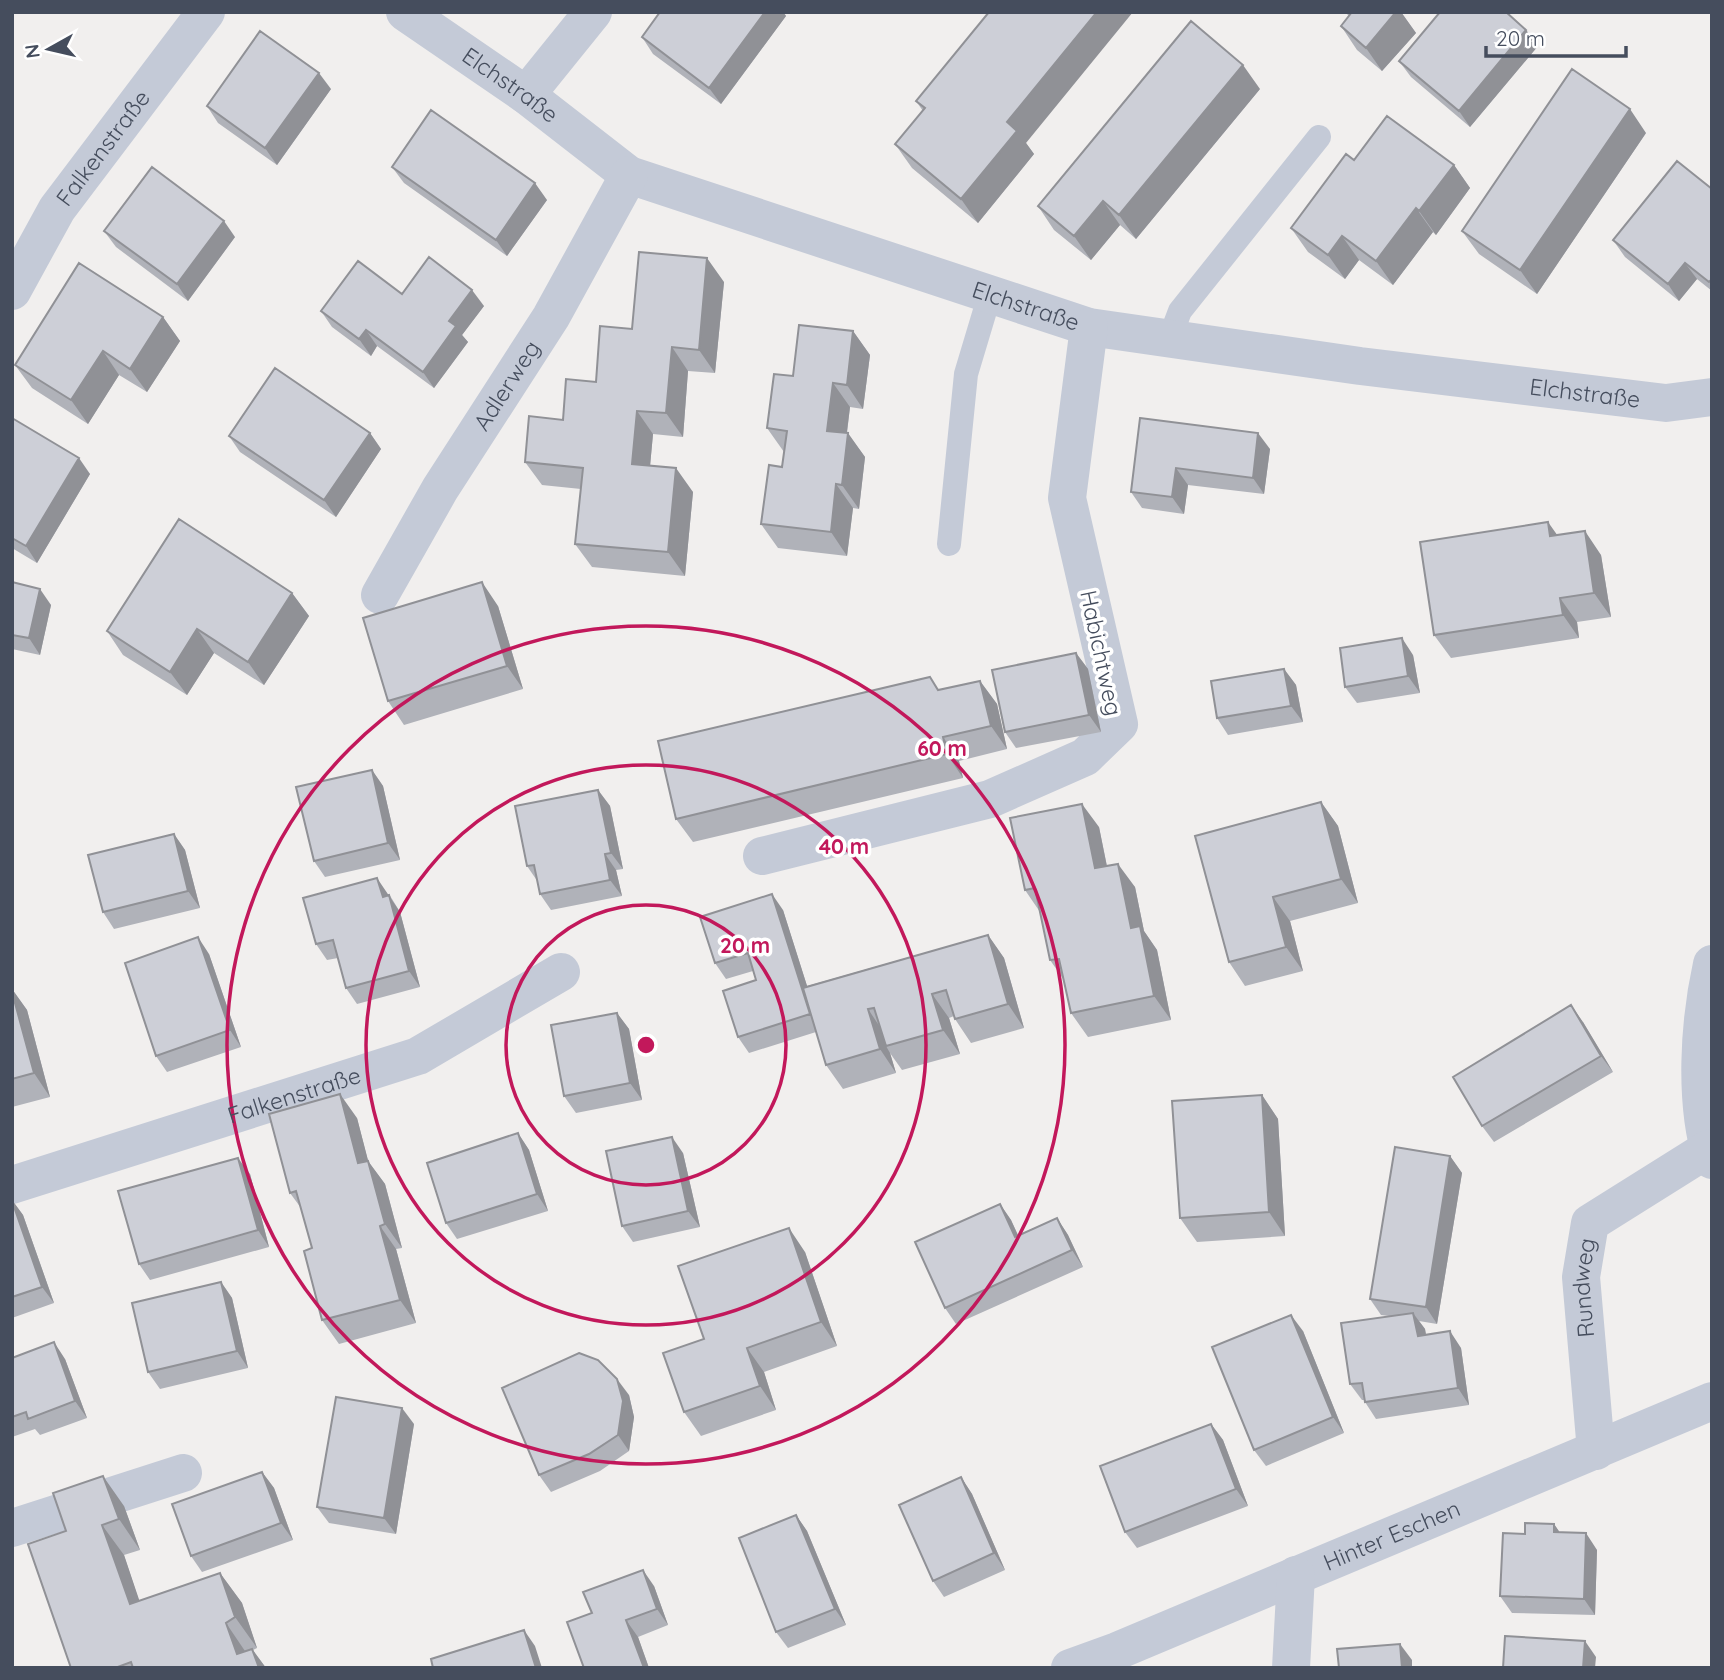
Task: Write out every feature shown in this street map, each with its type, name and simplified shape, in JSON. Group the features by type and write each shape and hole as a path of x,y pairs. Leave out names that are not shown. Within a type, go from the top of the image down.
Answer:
{"street":[{"name":"Falkenstraße","path":"12,291 57,209 206,12"},
{"name":"Elchstraße","path":"405,12 526,95 629,175 1089,327 1169,340 1665,403 1712,397"},
{"path":"526,95 593,12"},
{"name":"Adlerweg","path":"380,595 440,489 551,317 629,175"},
{"name":"Habichtweg","path":"762,856 990,799 1085,757 1119,724 1067,498 1089,327"},
{"path":"1711,1153 1700,1076 1704,1000 1712,964"},
{"name":"Falkenstraße","path":"12,1185 418,1056 561,972"},
{"name":"Rundweg","path":"1596,1451 1581,1277 1590,1223 1711,1153"},
{"name":"Hinter Eschen","path":"1070,1668 1712,1401"},
{"path":"12,1528 183,1473"},
{"path":"1291,1668 1296,1575"}],"lane":[{"path":"1169,340 1180,311 1319,136"},
{"path":"949,544 966,374 989,294"}],"building":[{"path":"660,12 765,12 709,88 642,37"},
{"path":"989,12 1097,12 1007,122 1017,131 961,199 895,144 925,108 916,101"},
{"path":"1352,12 1396,12 1366,48 1341,26"},
{"path":"1440,12 1506,12 1526,30 1459,111 1399,61"},
{"path":"1191,21 1243,65 1119,215 1103,201 1074,236 1038,206"},
{"path":"260,31 319,73 265,148 207,106"},
{"path":"1572,69 1630,109 1520,270 1462,231"},
{"path":"431,110 535,183 496,240 392,167"},
{"path":"1387,116 1454,165 1419,211 1416,208 1376,261 1342,236 1328,255 1291,228 1346,154 1354,160"},
{"path":"1677,161 1712,189 1712,279 1709,282 1685,263 1668,284 1613,240"},
{"path":"152,167 224,221 177,284 104,231"},
{"path":"639,252 707,258 699,350 672,347 666,413 637,411 632,464 676,468 668,552 575,544 583,468 525,462 529,416 563,420 566,379 596,382 600,326 632,329"},
{"path":"429,257 472,290 449,321 456,326 423,372 366,330 359,339 321,311 358,261 402,294"},
{"path":"79,263 163,317 130,369 103,351 71,400 15,365"},
{"path":"799,325 853,331 847,385 833,383 827,431 848,433 842,485 836,484 831,532 761,524 769,465 782,467 787,431 767,428 774,374 793,376"},
{"path":"275,368 370,433 324,500 229,436"},
{"path":"12,418 79,458 26,546 12,538"},
{"path":"1140,418 1258,433 1253,478 1176,468 1172,497 1131,492"},
{"path":"179,519 292,593 248,662 197,629 170,672 107,631"},
{"path":"1548,522 1550,536 1585,531 1594,593 1560,598 1563,615 1434,635 1420,542"},
{"path":"12,582 40,589 29,638 12,635"},
{"path":"482,582 507,666 388,701 363,618"},
{"path":"1402,638 1408,676 1345,687 1340,648"},
{"path":"1076,653 1089,715 1005,732 992,670"},
{"path":"1284,669 1291,706 1217,718 1211,681"},
{"path":"930,677 938,690 980,681 991,726 943,737 947,754 676,819 658,741"},
{"path":"372,770 388,843 314,861 296,787"},
{"path":"598,790 611,853 605,854 610,880 540,894 534,865 527,866 515,806"},
{"path":"1321,802 1341,879 1273,897 1286,947 1229,962 1195,836"},
{"path":"1082,804 1095,868 1118,864 1131,928 1140,926 1154,996 1071,1013 1059,959 1050,960 1035,888 1025,890 1010,818"},
{"path":"174,834 188,891 103,912 88,855"},
{"path":"377,878 383,897 389,895 409,971 346,988 333,940 316,944 303,898"},
{"path":"772,894 810,1014 738,1037 723,991 756,980 748,953 715,963 700,917"},
{"path":"988,935 1008,1004 955,1019 946,990 932,994 943,1030 886,1046 874,1008 868,1009 880,1049 826,1065 803,988"},
{"path":"198,937 230,1030 156,1056 125,963"},
{"path":"12,992 34,1073 12,1079"},
{"path":"1571,1005 1601,1056 1482,1126 1453,1077"},
{"path":"617,1013 630,1083 564,1096 551,1025"},
{"path":"340,1094 358,1163 368,1161 385,1224 380,1226 400,1300 322,1320 304,1251 312,1248 296,1191 290,1193 269,1114"},
{"path":"1262,1095 1269,1212 1180,1218 1172,1101"},
{"path":"518,1133 537,1194 446,1223 427,1163"},
{"path":"672,1137 688,1211 622,1226 606,1151"},
{"path":"1395,1147 1450,1156 1426,1307 1370,1299"},
{"path":"238,1158 258,1230 139,1264 118,1191"},
{"path":"12,1201 42,1287 12,1297"},
{"path":"1000,1204 1015,1237 1057,1218 1072,1250 945,1308 915,1242"},
{"path":"789,1228 821,1322 747,1348 760,1386 684,1412 663,1353 704,1339 678,1266"},
{"path":"221,1282 237,1351 148,1372 132,1303"},
{"path":"1413,1313 1418,1336 1450,1331 1458,1388 1365,1402 1362,1383 1350,1384 1341,1323"},
{"path":"1291,1315 1333,1417 1254,1450 1212,1347"},
{"path":"54,1342 75,1401 28,1419 26,1412 12,1417 12,1358"},
{"path":"579,1353 598,1360 617,1379 623,1401 618,1435 589,1454 539,1475 502,1388"},
{"path":"336,1397 402,1408 384,1518 317,1507"},
{"path":"1211,1424 1236,1489 1125,1532 1100,1466"},
{"path":"262,1472 281,1523 191,1556 172,1504"},
{"path":"103,1476 119,1519 102,1525 130,1604 220,1573 235,1617 226,1623 237,1654 252,1649 259,1668 133,1668 131,1662 115,1668 71,1668 28,1544 66,1531 53,1493"},
{"path":"961,1477 994,1553 933,1581 899,1505"},
{"path":"796,1515 835,1609 776,1632 739,1538"},
{"path":"1525,1523 1554,1524 1554,1532 1586,1533 1584,1599 1500,1596 1503,1533 1525,1534"},
{"path":"643,1570 657,1609 626,1620 644,1668 584,1668 567,1622 592,1613 583,1592"},
{"path":"524,1630 536,1668 433,1668 431,1659"},
{"path":"1505,1636 1585,1641 1583,1668 1503,1668"},
{"path":"1400,1644 1402,1668 1339,1668 1337,1649"}]}
